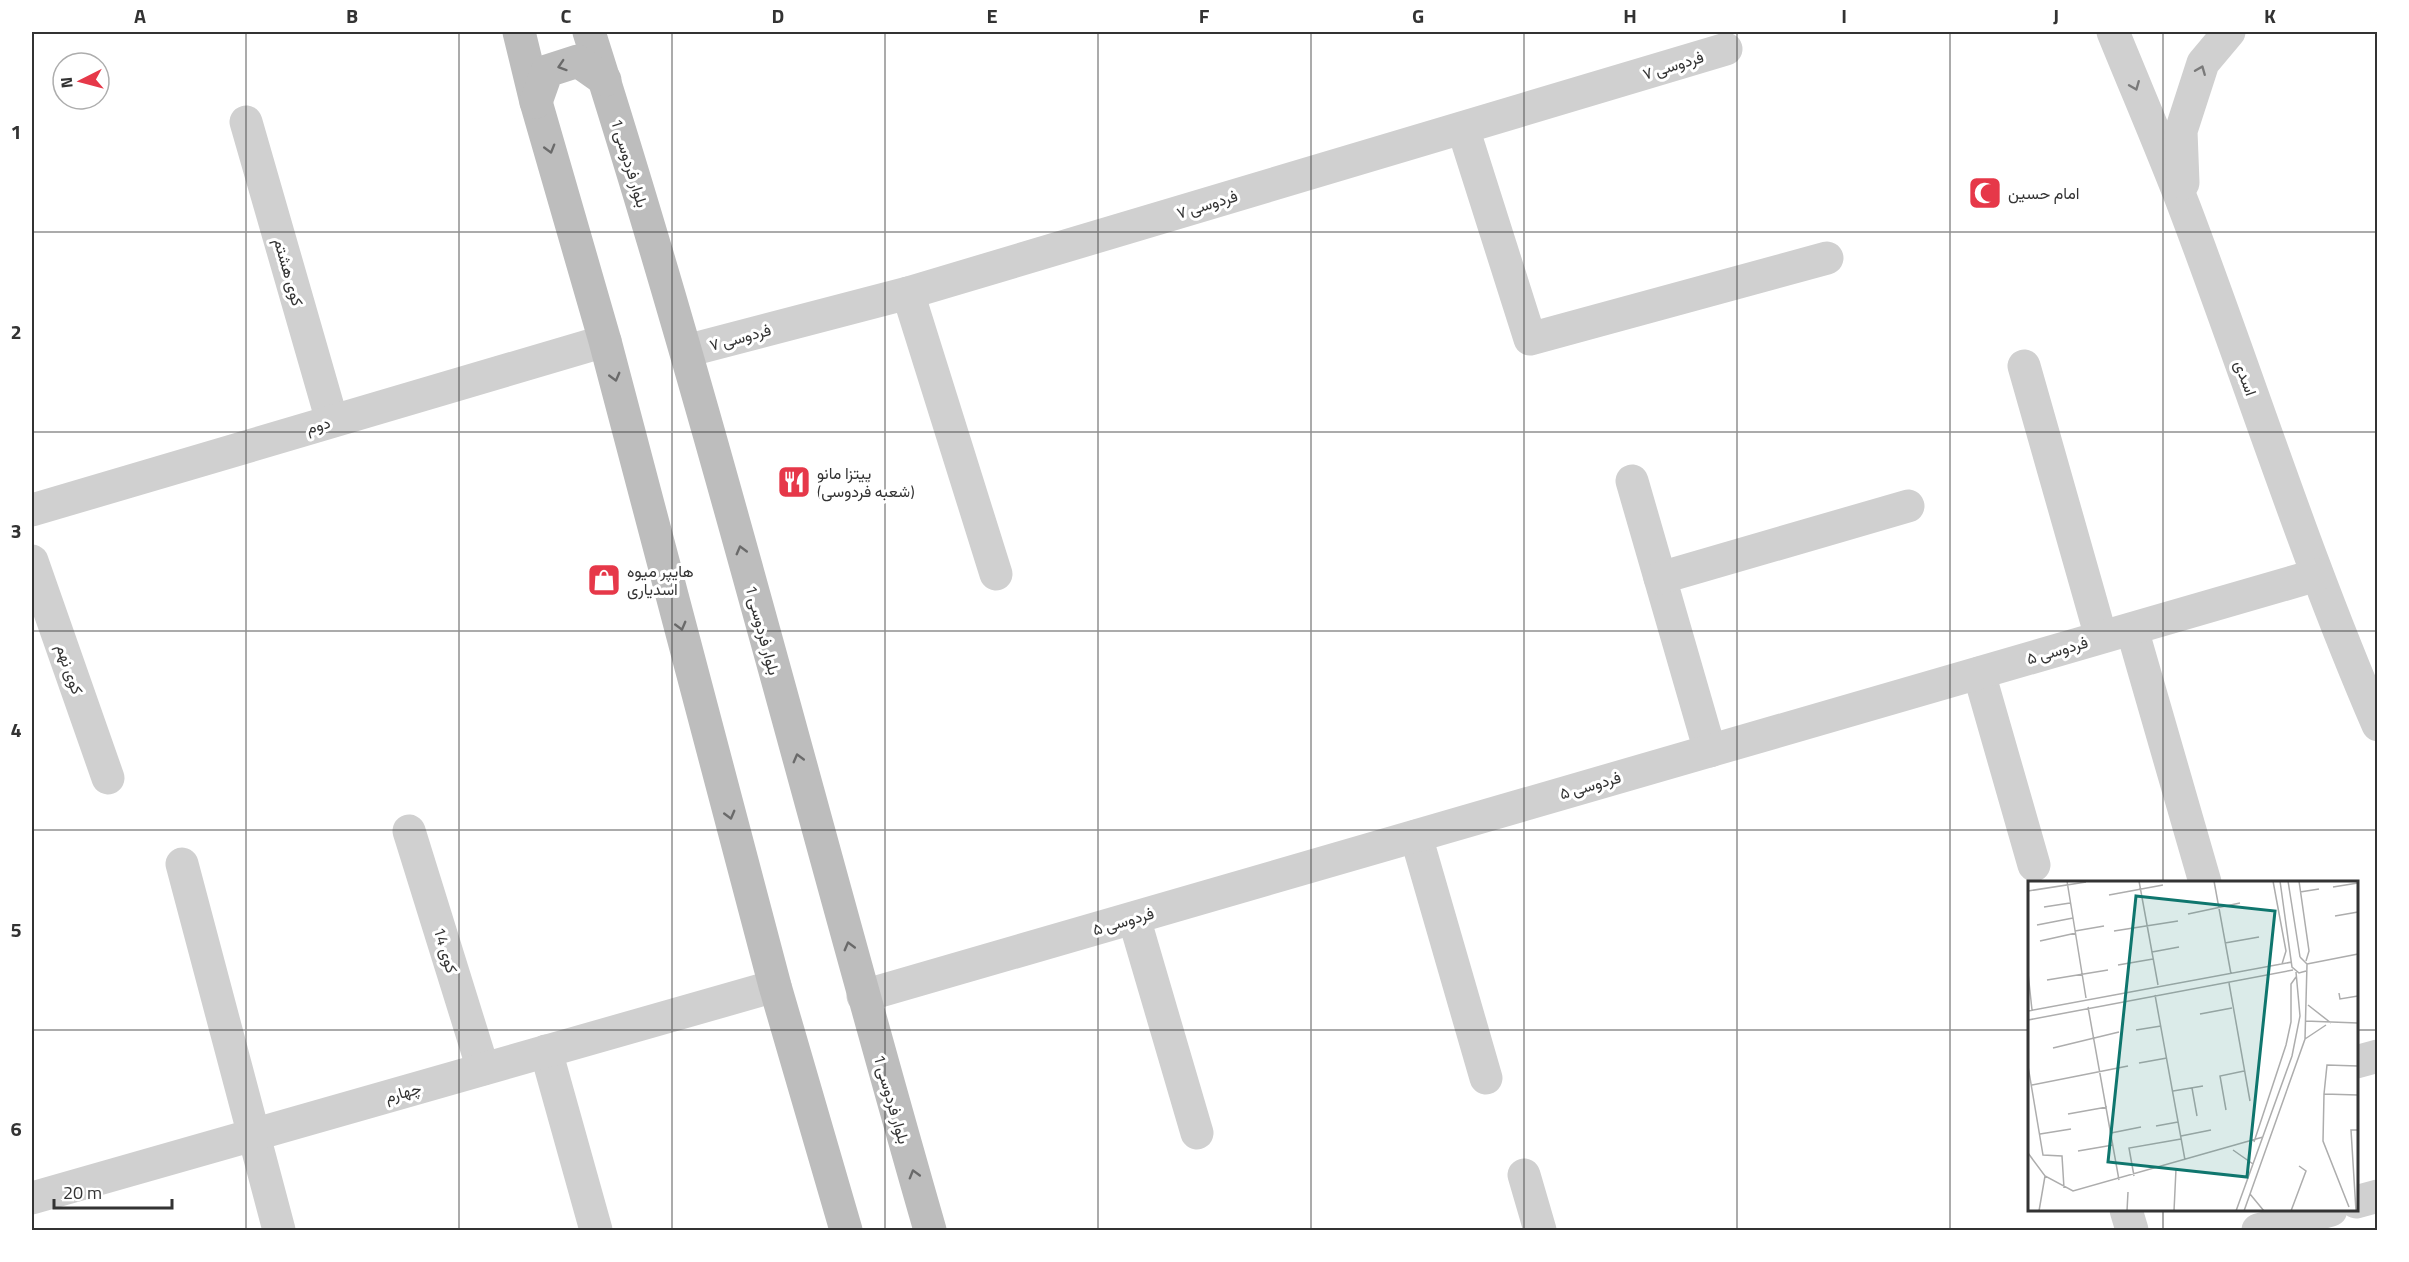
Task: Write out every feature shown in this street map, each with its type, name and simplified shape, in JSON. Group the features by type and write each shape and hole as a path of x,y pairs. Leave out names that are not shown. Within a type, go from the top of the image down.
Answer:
{"main road":[{"path":"519,32 536,102 605,341 776,986 846,1230"},
{"name":"بلوار فردوسی 1","path":"589,32 686,351 863,996 930,1230"},
{"path":"536,102 547,71 578,61 604,80"}],"street":[{"name":"اسدی","path":"2113,32 2184,209 2317,575 2378,725"},
{"path":"2184,209 2181,131 2203,63 2229,32"},
{"name":"فردوسی ۷","path":"686,351 908,293 1726,50"},
{"name":"کوی هشتم","path":"246,122 332,421"},
{"path":"1463,128 1530,339 1827,258"},
{"path":"908,293 996,574"},
{"name":"دوم","path":"32,510 605,341"},
{"path":"2024,366 2101,637"},
{"path":"1632,481 1710,751"},
{"path":"1660,578 1908,506"},
{"name":"کوی نهم","path":"32,561 108,778"},
{"name":"فردوسی ۵","path":"863,996 2317,575"},
{"path":"2132,629 2205,881"},
{"path":"1979,673 2034,865"},
{"name":"کوی 14","path":"409,831 483,1069"},
{"path":"1416,836 1486,1078"},
{"path":"182,864 279,1230"},
{"path":"1134,918 1197,1133"},
{"name":"چهارم","path":"32,1198 776,986"},
{"path":"546,1051 596,1230"},
{"path":"2358,1061 2378,1056"},
{"path":"1524,1175 1540,1230"},
{"path":"2358,1201 2378,1196"},
{"path":"2127,1211 2132,1230"},
{"path":"2258,1230 2324,1211"}],"place":[{"name":"امام حسین","path":"1985,193"},
{"name":"پیتزا مانو (شعبه فردوسی)","path":"794,482"},
{"name":"هایپر میوه اسدیاری","path":"604,580"}]}
